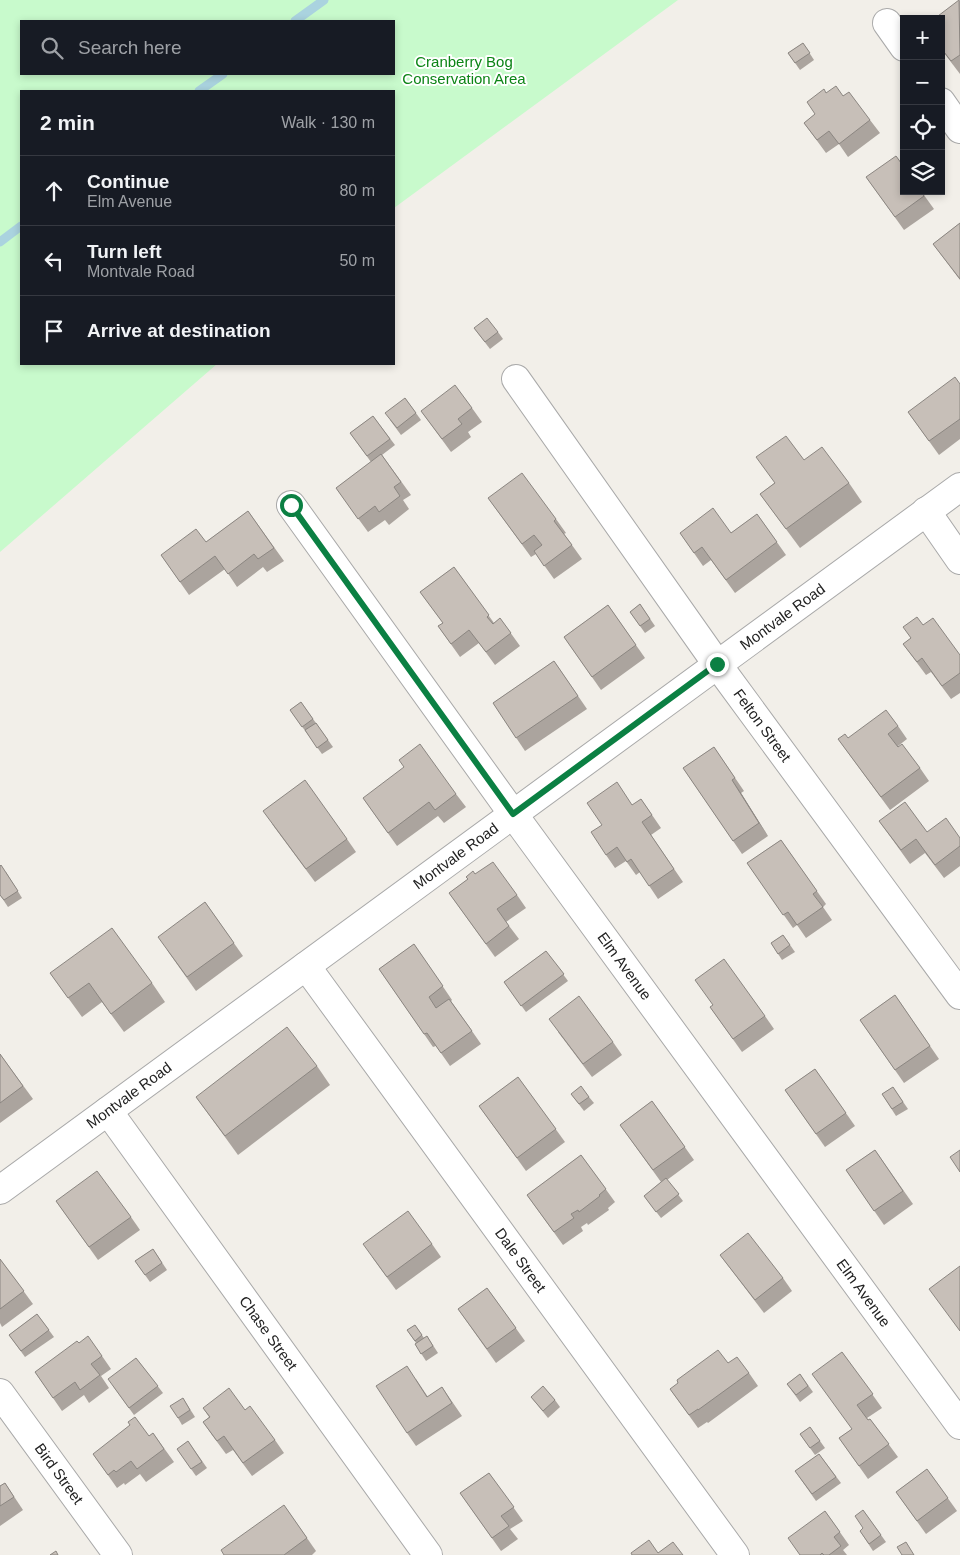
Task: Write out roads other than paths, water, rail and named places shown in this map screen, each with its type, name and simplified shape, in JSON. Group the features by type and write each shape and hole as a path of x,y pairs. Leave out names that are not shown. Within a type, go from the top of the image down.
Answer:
{"street":[{"path":"887,23 900,41"},
{"path":"943,105 960,129"},
{"name":"Felton Street","path":"516,379 717,664 960,995"},
{"name":"Montvale Road","path":"0,1190 960,486"},
{"name":"Elm Avenue","path":"291,505 513,814 960,1425"},
{"path":"926,511 960,560"},
{"name":"Dale Street","path":"306,966 735,1555"},
{"name":"Chase Street","path":"108,1111 428,1555"},
{"name":"Bird Street","path":"0,1393 118,1555"}],"waterway":[{"path":"296,20 324,0"},
{"path":"200,90 222,75"},
{"path":"0,242 20,227"}],"park label":[{"name":"Cranberry Bog Conservation Area","path":"464,70"}]}
